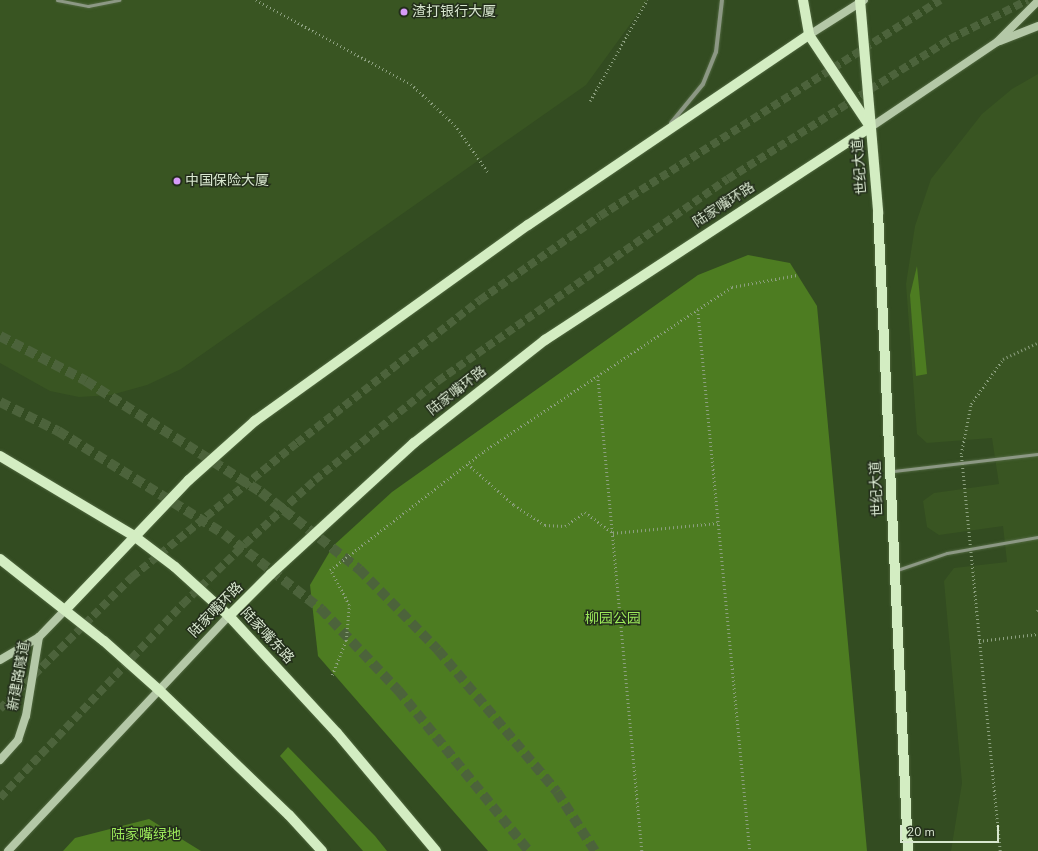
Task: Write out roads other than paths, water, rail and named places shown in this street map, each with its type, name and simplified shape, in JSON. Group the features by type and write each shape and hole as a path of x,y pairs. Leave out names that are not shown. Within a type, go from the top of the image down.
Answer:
{"main road":[{"name":"世纪大道","path":"803,0 809,35 870,127"},
{"path":"0,660 39,637 189,480 255,421 515,234 861,1"},
{"name":"世纪大道","path":"861,1 878,212 908,851"},
{"name":"陆家嘴环路","path":"8,851 229,616 286,559 414,443 545,340 997,42 1038,1"},
{"name":"陆家嘴环路","path":"997,42 1038,26"},
{"name":"陆家嘴东路","path":"0,456 134,536 175,567 229,616 337,733 436,851"},
{"path":"0,559 65,610 160,690 289,815 322,851"},
{"name":"新建路隧道","path":"0,760 18,740 26,716 39,637"}],"street":[{"path":"654,139 682,113 703,84 716,52 722,0"}],"lane":[{"path":"56,0 88,6 119,0"},
{"path":"890,472 1038,454"},
{"path":"895,570 947,553 1038,537"}],"tunnel":[{"path":"0,709 132,577 297,443 480,300 600,216 940,0"},
{"path":"0,798 183,604 245,544 315,480 438,381 728,179 950,39 1028,0"},
{"path":"0,336 86,381 261,492 359,569 438,650 557,792 595,851"},
{"path":"0,402 58,431 224,534 321,609 398,690 529,851"}],"place":[{"name":"渣打银行大厦","path":"404,12"},
{"name":"中国保险大厦","path":"177,181"}],"park label":[{"name":"柳园公园","path":"613,619"},
{"name":"陆家嘴绿地","path":"146,835"}]}
